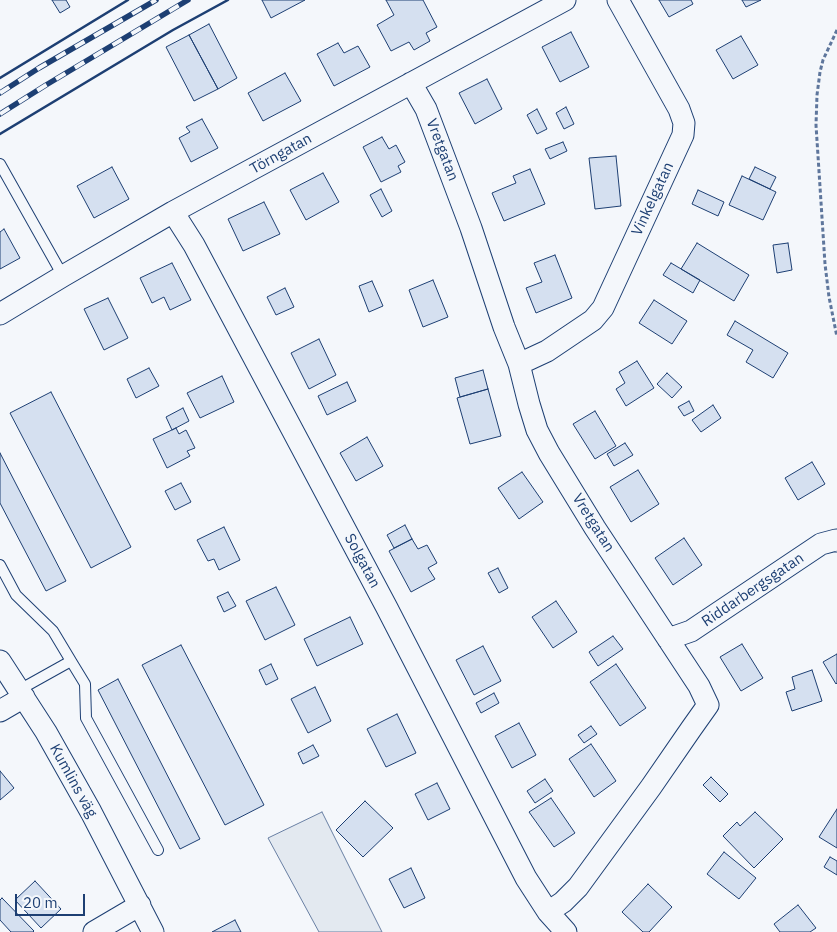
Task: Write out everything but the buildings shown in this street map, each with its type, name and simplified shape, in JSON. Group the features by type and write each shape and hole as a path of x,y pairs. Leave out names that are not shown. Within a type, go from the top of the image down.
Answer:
{"street":[{"name":"Törngatan","path":"0,314 173,212 565,0"},
{"name":"Vinkelgatan","path":"519,364 547,351 593,320 603,308 683,135 684,123 679,109 618,0"},
{"name":"Vretgatan","path":"411,83 432,123 471,228 504,327 519,364 537,430 595,528 699,686 708,705 651,787 578,886 562,902 548,912"},
{"name":"Solgatan","path":"173,212 198,253 387,608 526,878 548,912"},
{"name":"Riddarbergsgatan","path":"668,639 691,631 821,544 837,541"},
{"name":"Kumlins väg","path":"0,660 46,732 91,812 153,932"},
{"path":"0,711 21,693"},
{"path":"94,932 140,905"},
{"path":"548,912 566,932"}],"lane":[{"path":"0,164 63,276"},
{"path":"0,565 16,595 53,631 86,684 86,718 158,850"},
{"path":"21,693 71,661"}],"path":[{"path":"837,30 823,60 820,72 816,125 825,264 837,337"}],"shaded area":[{"path":"322,812 382,932 319,932 268,838"}],"railway":[{"path":"0,93 39,68 156,0"},
{"path":"0,114 188,0"}],"wall":[{"path":"0,78 128,0"},
{"path":"0,134 173,30 228,0"}]}
